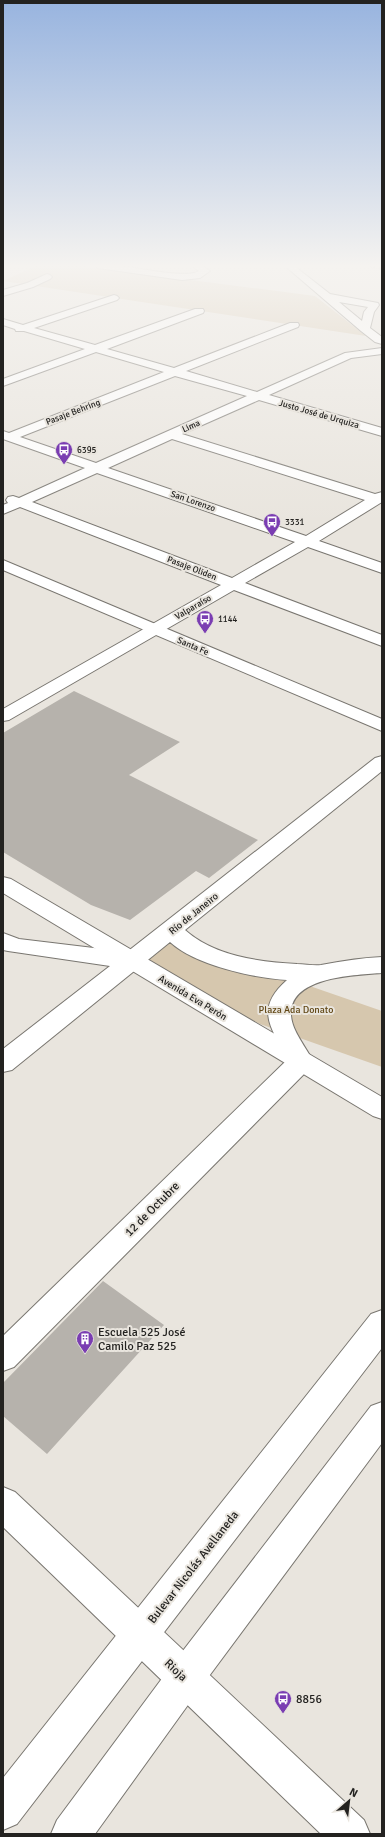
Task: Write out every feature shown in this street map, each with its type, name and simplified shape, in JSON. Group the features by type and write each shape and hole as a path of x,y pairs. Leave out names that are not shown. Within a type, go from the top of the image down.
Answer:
{"street":[{"path":"3,383 90,351"},
{"name":"Justo José de Urquiza","path":"101,351 382,432"},
{"name":"Pasaje Behring","path":"6,436 228,351"},
{"name":"Lima","path":"3,510 349,355 358,354 366,351"},
{"path":"172,435 379,497"},
{"name":"San Lorenzo","path":"6,436 382,568"},
{"name":"Pasaje Oliden","path":"3,496 382,641"},
{"name":"Valparaíso","path":"3,716 308,542 379,497"},
{"name":"Santa Fe","path":"3,565 382,726"},
{"name":"Río de Janeiro","path":"3,1063 382,762"},
{"name":"Avenida Eva Perón","path":"3,884 382,1109"},
{"path":"170,930 187,945 219,959 272,971 320,973"},
{"path":"3,941 16,946 132,961"},
{"path":"301,1061 282,1026 279,1013 284,998 292,988 302,980 320,973 341,968 382,965"},
{"name":"12 de Octubre","path":"3,1357 301,1061"},
{"name":"Bulevar Nicolás Avellaneda","path":"3,1810 382,1324"},
{"path":"71,1834 185,1678 382,1417"},
{"name":"Rioja","path":"3,1504 139,1635 350,1834"}],"green space":[{"name":"Plaza Ada Donato","path":"171,938 382,1011 382,1067 260,1024 202,994 146,961"}],"building":[{"path":"74,691 180,742 129,775 258,840 209,878 196,871 130,920 91,905 3,852 3,733"},
{"name":"Escuela 525 José Camilo Paz 525","path":"103,1281 164,1325 47,1454 3,1416 3,1383"}],"place":[{"name":"6395","path":"64,465"},
{"name":"3331","path":"272,537"},
{"name":"1144","path":"205,634"},
{"name":"Escuela 525 José Camilo Paz 525","path":"85,1354"},
{"name":"8856","path":"283,1714"}]}
